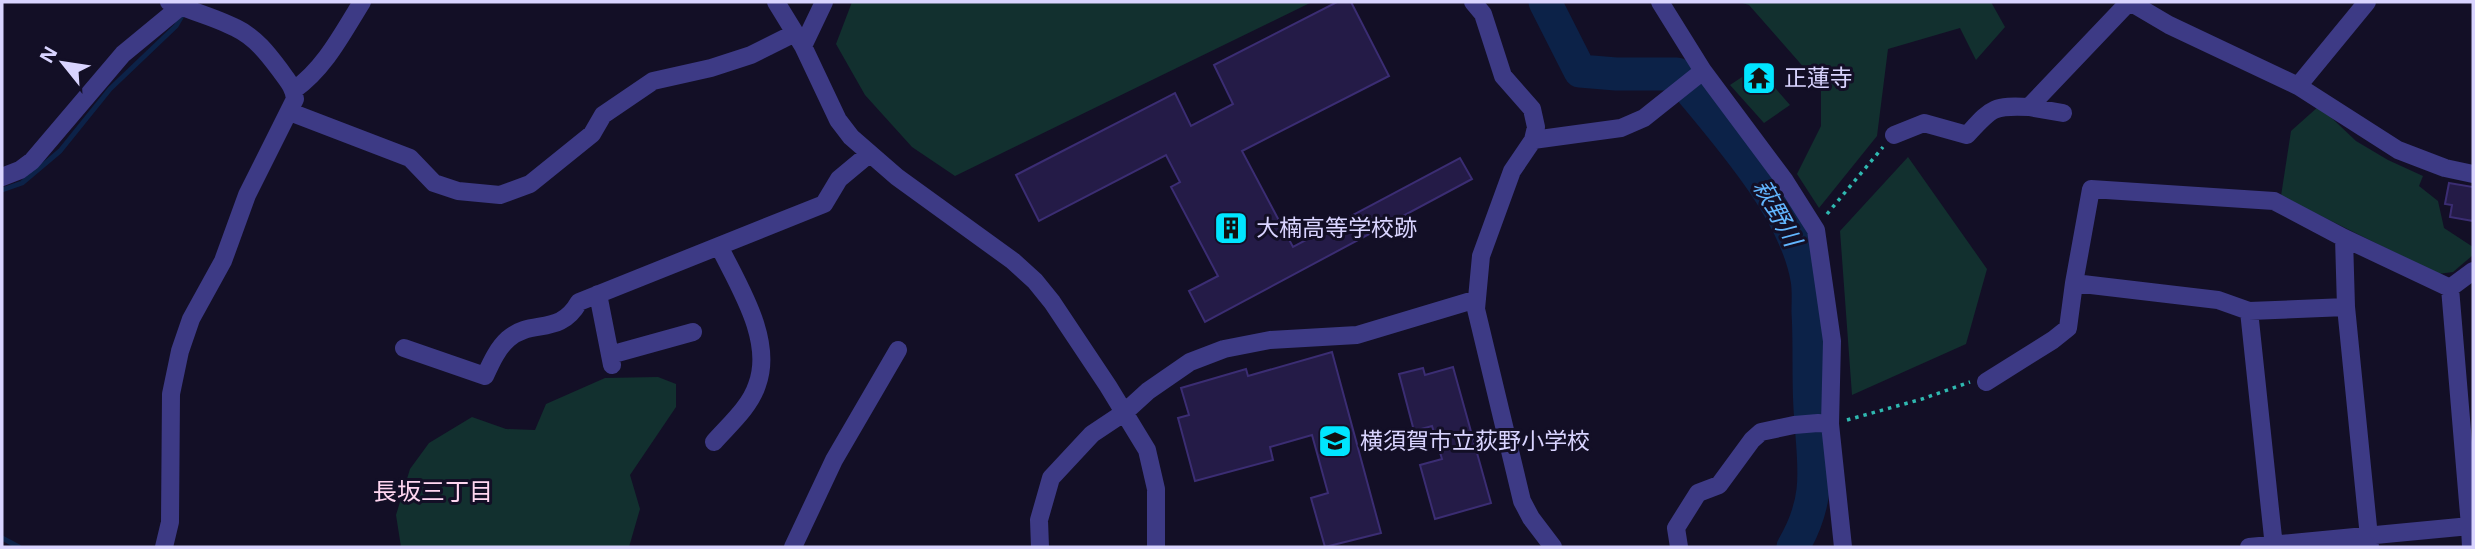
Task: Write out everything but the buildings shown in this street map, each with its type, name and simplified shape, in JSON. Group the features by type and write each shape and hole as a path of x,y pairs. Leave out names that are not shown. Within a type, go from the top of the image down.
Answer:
{"street":[{"path":"294,90 321,66 362,2"},
{"path":"776,2 799,40 838,120 869,155 1013,261 1035,281 1052,302 1147,450 1156,489 1156,547"},
{"path":"290,111 410,158 434,183 458,191 500,195 530,184 592,134 603,115 653,81 721,65 799,40 824,2"},
{"path":"1473,2 1483,14 1503,76 1532,108 1536,127 1533,140 1512,172 1481,256 1476,309 1522,501 1553,547"},
{"path":"1660,2 1703,71 1785,181 1816,230 1832,341 1824,424 1843,547"},
{"path":"2029,107 2130,2 2169,25 2298,86 2399,150 2445,168 2473,174"},
{"path":"2298,86 2367,2"},
{"path":"2,177 20,170 32,161 123,54 181,7 237,28 251,38 265,51 294,90 295,99 290,111 247,195 223,261 191,319 180,351 171,394 170,522 164,547"},
{"path":"1533,140 1620,128 1644,118 1703,71"},
{"path":"1894,135 1924,123 1967,135 1990,110 2005,106 2063,113"},
{"path":"404,348 485,376 498,351 518,332 559,323 572,315 579,302 824,204 839,179 869,155"},
{"path":"1986,382 2068,328 2091,189 2274,201 2344,238 2450,288"},
{"path":"2344,238 2346,307 2370,541"},
{"path":"714,442 752,395 758,383 760,366 759,331 719,246"},
{"path":"2450,288 2473,271"},
{"path":"2074,283 2218,300 2249,311 2346,307"},
{"path":"2450,288 2470,481 2472,547"},
{"path":"598,294 611,360 693,332"},
{"path":"1040,547 1039,520 1051,478 1092,434 1191,362 1224,349 1270,340 1357,335 1476,299"},
{"path":"2249,311 2274,546"},
{"path":"793,547 834,460 898,350"},
{"path":"1679,547 1676,528 1698,493 1719,485 1761,432 1794,425 1824,424"},
{"path":"2249,547 2370,541 2470,526"}],"path":[{"path":"1816,230 1834,203 1894,135"},
{"path":"1824,424 1922,399 1966,383 1986,382"}],"green space":[{"path":"852,2 1312,2 955,176 912,147 865,95 836,44"},
{"path":"1739,2 1991,2 2005,27 1976,60 1960,28 1888,49 1877,136 1819,208 1797,174 1821,126 1821,87 1749,5"},
{"path":"1757,67 1790,105 1764,123 1730,85"},
{"path":"2319,106 2356,141 2423,176 2419,186 2438,201 2444,228 2473,247 2473,255 2453,272 2438,274 2281,196 2291,131"},
{"path":"1908,157 1987,269 1966,344 1852,395 1840,231"},
{"path":"658,377 676,384 676,407 630,475 640,509 629,547 401,547 396,515 410,469 429,443 472,417 506,429 535,430 546,404 605,378"}],"waterway":[{"name":"萩野川","path":"1545,2 1580,71 1677,74 1735,144 1788,225 1800,252 1808,283 1809,396 1814,463 1809,512 1793,547"},
{"path":"2,190 22,183 60,151 110,89 176,26 183,14"},
{"path":"2,538 19,547"}],"place":[{"name":"正蓮寺","path":"1759,78"},
{"name":"大楠高等学校跡","path":"1231,228"},
{"name":"横須賀市立荻野小学校","path":"1335,441"}],"district":[{"name":"長坂三丁目","path":"433,492"}]}
